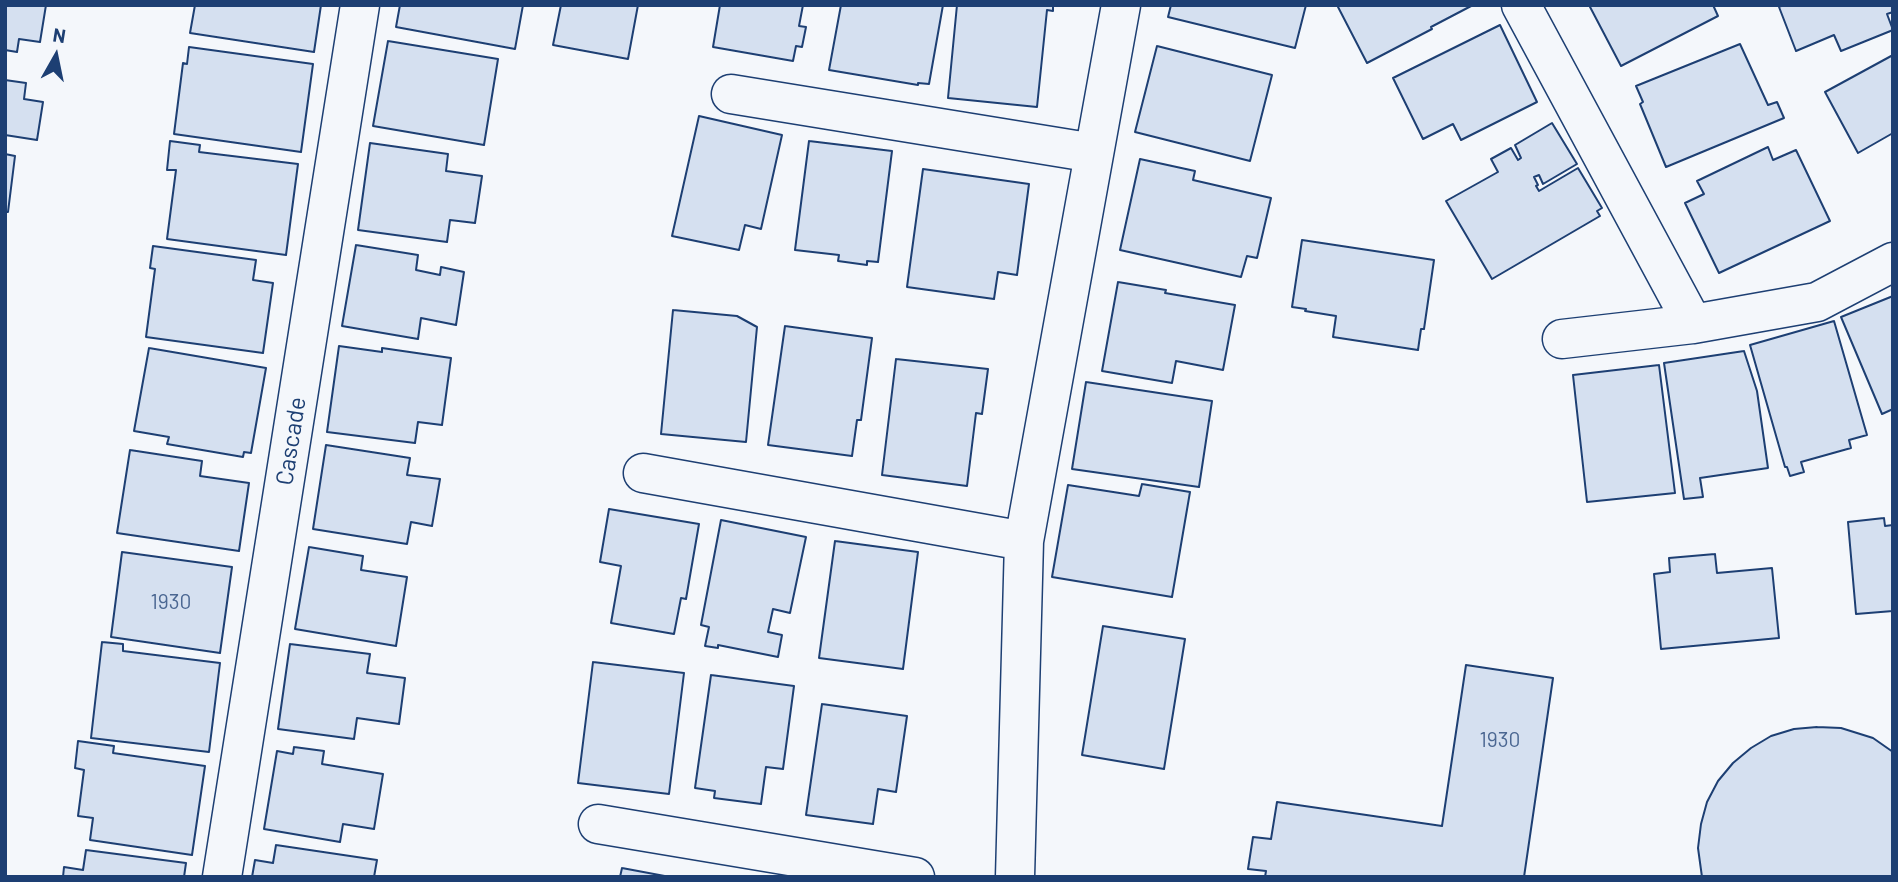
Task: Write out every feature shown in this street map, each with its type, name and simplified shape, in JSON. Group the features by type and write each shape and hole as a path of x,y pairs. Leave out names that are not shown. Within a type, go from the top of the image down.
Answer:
{"street":[{"name":"Cascade","path":"222,877 359,5"},
{"path":"1015,877 1024,541 1121,5"},
{"path":"1521,5 1693,324"},
{"path":"731,94 1094,153"},
{"path":"1562,339 1693,324 1817,302 1893,262"},
{"path":"643,472 1024,541"},
{"path":"598,824 915,877"}],"building":[{"path":"5,5 46,5 40,42 19,39 17,52 5,50"},
{"path":"195,5 321,5 314,52 190,33"},
{"path":"400,5 523,5 515,49 396,27"},
{"path":"561,5 638,5 628,59 553,45"},
{"path":"720,5 803,5 799,26 806,27 802,47 796,46 793,61 713,47"},
{"path":"841,5 943,5 929,84 918,85 829,70"},
{"path":"957,5 1053,5 1053,11 1047,10 1037,107 948,98"},
{"path":"1171,5 1306,5 1295,48 1168,17"},
{"path":"1337,5 1473,5 1367,63"},
{"path":"1589,5 1713,5 1718,16 1621,66"},
{"path":"1893,5 1893,12 1887,14 1893,30 1841,51 1834,35 1796,51 1779,7"},
{"path":"1500,25 1537,102 1461,140 1453,124 1423,139 1393,78"},
{"path":"388,41 498,59 484,145 373,126"},
{"path":"1740,44 1768,105 1777,102 1784,118 1666,167 1640,104 1643,102 1636,86"},
{"path":"1157,46 1272,75 1250,161 1135,132"},
{"path":"189,47 313,64 301,152 174,134 183,63 187,64"},
{"path":"1893,55 1893,133 1858,153 1825,92"},
{"path":"5,80 26,83 24,99 43,102 37,140 5,135"},
{"path":"699,116 782,135 761,229 745,225 739,250 672,236"},
{"path":"1552,123 1577,164 1543,184 1539,175 1534,177 1538,185 1536,186 1539,191 1578,168 1602,208 1597,211 1600,216 1492,279 1446,201 1498,172 1491,159 1511,148 1518,160 1521,158 1515,145"},
{"path":"170,141 200,145 199,152 298,164 286,255 167,239 176,170 167,170"},
{"path":"809,141 892,151 878,262 867,261 867,265 838,261 839,255 795,250"},
{"path":"370,143 448,154 446,171 482,176 475,223 450,220 447,242 358,230"},
{"path":"1768,147 1773,160 1796,150 1830,221 1719,273 1685,203 1704,194 1697,181"},
{"path":"5,154 15,156 8,212 5,212"},
{"path":"1140,159 1195,171 1193,180 1271,198 1257,258 1247,256 1241,277 1120,250"},
{"path":"923,169 1029,184 1017,275 998,272 994,299 907,287"},
{"path":"1302,240 1434,260 1424,329 1421,329 1418,350 1333,337 1336,316 1292,307"},
{"path":"356,245 418,255 416,270 440,275 441,267 464,272 456,325 421,318 418,339 342,326"},
{"path":"153,246 256,260 253,280 273,283 263,353 146,337 155,269 150,268"},
{"path":"1118,282 1235,305 1223,370 1176,361 1172,383 1102,371"},
{"path":"1893,296 1893,409 1882,414 1841,317"},
{"path":"673,310 737,316 757,327 746,442 661,434"},
{"path":"1834,321 1867,435 1849,440 1851,448 1801,462 1804,472 1790,476 1785,467 1750,345"},
{"path":"785,326 872,338 861,420 857,420 852,456 768,445"},
{"path":"339,346 382,352 382,348 451,358 442,425 418,422 415,443 327,432"},
{"path":"149,348 266,368 251,453 244,452 243,457 167,444 169,437 134,431"},
{"path":"1744,351 1757,391 1768,468 1700,478 1703,497 1684,499 1664,363"},
{"path":"896,359 988,369 982,414 976,413 967,486 882,475"},
{"path":"1659,365 1675,493 1587,502 1573,375"},
{"path":"1086,382 1212,401 1199,487 1072,469"},
{"path":"326,445 410,458 407,475 440,479 432,526 411,522 407,544 313,529"},
{"path":"130,450 202,461 200,476 249,483 239,551 117,533"},
{"path":"1142,484 1190,492 1172,597 1052,577 1068,485 1139,496"},
{"path":"609,509 699,524 686,599 681,598 674,634 611,623 621,566 600,562"},
{"path":"1884,518 1885,526 1893,525 1893,611 1856,614 1848,522"},
{"path":"721,520 806,537 790,613 773,609 768,632 782,635 778,657 718,645 718,648 705,646 709,627 701,625"},
{"path":"835,541 918,552 903,669 819,658"},
{"path":"309,547 363,556 361,570 407,577 396,646 295,629"},
{"path":"122,552 232,567 220,653 111,637"},
{"path":"1715,554 1717,573 1772,568 1779,638 1661,649 1654,574 1670,572 1669,558"},
{"path":"1103,626 1185,639 1164,769 1082,755"},
{"path":"102,642 123,644 123,651 220,663 209,752 91,738"},
{"path":"290,644 370,654 367,673 405,678 399,724 357,718 354,739 278,729"},
{"path":"593,662 684,673 669,794 578,783"},
{"path":"1466,665 1553,678 1524,877 1265,877 1266,871 1248,869 1253,837 1271,839 1277,802 1442,826"},
{"path":"711,675 794,686 783,769 766,767 761,804 714,798 715,791 695,788"},
{"path":"822,704 907,716 896,792 878,789 873,824 806,815"},
{"path":"1841,728 1873,738 1893,752 1893,877 1702,877 1698,848 1701,824 1707,802 1718,781 1733,763 1771,736 1794,729"},
{"path":"78,741 114,746 113,753 205,766 192,855 90,840 93,818 78,816 84,770 75,768"},
{"path":"294,747 324,751 322,764 383,774 374,829 343,824 340,842 264,829 277,751 293,754"},
{"path":"276,845 377,860 374,877 252,877 255,860 273,863"},
{"path":"86,850 186,863 184,877 63,877 64,867 83,870"},
{"path":"622,868 670,877 620,877"}]}
